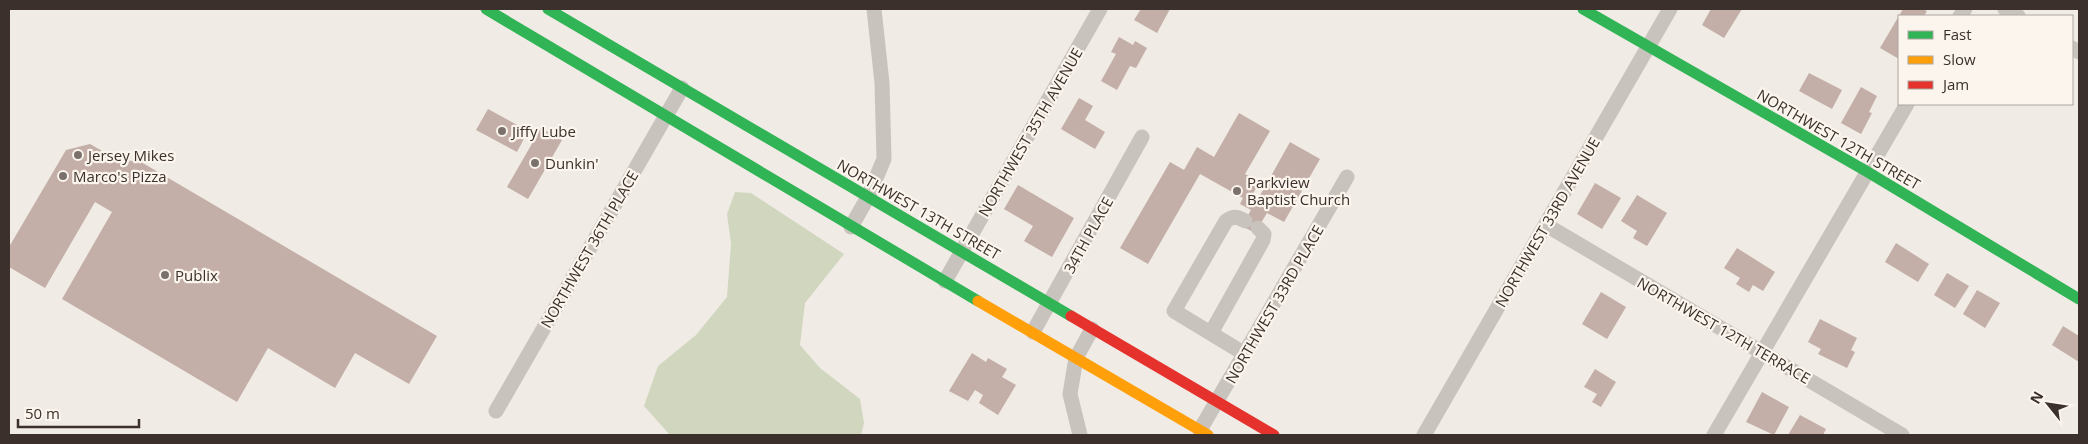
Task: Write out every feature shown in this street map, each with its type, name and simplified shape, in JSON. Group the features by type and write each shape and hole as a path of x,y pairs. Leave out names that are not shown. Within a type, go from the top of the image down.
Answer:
{"main road":[{"path":"486,9 851,227 1204,433"},
{"name":"NORTHWEST 13TH STREET","path":"548,9 1274,435"},
{"name":"NORTHWEST 12TH STREET","path":"1583,9 1866,171 2079,299"}],"street":[{"path":"851,227 868,197 884,159 882,83 874,9"},
{"name":"NORTHWEST 35TH AVENUE","path":"945,281 1100,9"},
{"name":"NORTHWEST 33RD AVENUE","path":"1424,435 1670,9"},
{"path":"2005,9 2016,15"},
{"name":"NORTHWEST 36TH PLACE","path":"496,411 682,88"},
{"path":"1714,435 1866,171 1906,105"},
{"name":"34TH PLACE","path":"1033,332 1142,137"},
{"name":"NORTHWEST 33RD PLACE","path":"1204,433 1217,402 1347,177"},
{"path":"1211,333 1263,240 1264,234 1252,224 1238,217 1232,217 1226,221 1174,311 1245,354"},
{"name":"NORTHWEST 12TH TERRACE","path":"1546,225 1902,435"},
{"path":"1080,435 1070,394 1076,358 1092,329"}],"green space":[{"path":"735,192 751,193 844,254 805,303 800,345 820,368 860,399 864,423 861,435 670,435 644,406 658,366 696,335 727,297 731,244 727,214"}],"building":[{"path":"1141,9 1170,9 1157,33 1134,20"},
{"path":"1711,9 1742,9 1724,38 1702,25"},
{"path":"1903,9 1922,9 1927,11 1925,15 1899,15"},
{"path":"1898,17 1898,58 1880,48"},
{"path":"1119,37 1133,45 1135,41 1147,48 1136,68 1130,66 1117,90 1101,81 1116,54 1111,52"},
{"path":"1809,73 1842,90 1832,109 1799,91"},
{"path":"1861,87 1877,96 1869,112 1872,113 1861,134 1841,123"},
{"path":"1079,98 1093,106 1085,120 1105,132 1095,149 1061,129"},
{"name":"Jiffy Lube","path":"488,109 528,131 517,152 476,130"},
{"path":"1239,113 1270,131 1245,174 1260,182 1252,195 1258,199 1290,142 1320,159 1284,222 1267,213 1255,233 1242,226 1251,210 1240,204 1243,198 1200,174 1148,264 1120,248 1170,162 1184,170 1197,147 1214,157"},
{"name":"Dunkin'","path":"541,128 562,140 528,199 507,187"},
{"path":"90,144 116,159 141,162 437,336 409,384 355,353 335,388 268,348 237,402 62,299 112,212 95,202 45,288 9,267 9,247 66,150"},
{"path":"1595,183 1621,198 1602,229 1577,214"},
{"path":"1018,185 1074,218 1052,257 1024,241 1033,226 1004,209"},
{"path":"1637,195 1667,213 1647,246 1633,238 1637,231 1621,221"},
{"path":"1896,243 1929,264 1918,282 1885,262"},
{"path":"1737,248 1775,272 1763,291 1753,285 1749,292 1736,284 1740,278 1724,268"},
{"path":"1947,273 1969,286 1955,308 1934,295"},
{"path":"1977,290 2000,303 1985,328 1963,314"},
{"path":"1601,292 1626,307 1607,339 1582,324"},
{"path":"1820,319 1857,338 1851,350 1855,352 1847,368 1818,354 1821,349 1808,342"},
{"path":"2063,326 2079,336 2079,362 2052,345"},
{"path":"972,353 986,362 988,358 1007,369 1002,377 1016,385 998,415 979,403 983,395 975,390 968,401 949,391"},
{"path":"1595,369 1616,382 1601,407 1592,402 1597,394 1584,387"},
{"path":"1762,392 1789,407 1774,435 1746,422"},
{"path":"1800,415 1826,429 1823,435 1788,435"}],"traffic: fast":[{"path":"486,9 978,301"},
{"path":"548,9 1071,316"},
{"path":"1583,9 1866,171 2079,299"}],"traffic: slow":[{"path":"978,301 1208,435"}],"traffic: jam":[{"path":"1071,316 1274,435"}],"place":[{"name":"Jiffy Lube","path":"502,131"},
{"name":"Jersey Mikes","path":"78,155"},
{"name":"Dunkin'","path":"535,163"},
{"name":"Marco's Pizza","path":"63,176"},
{"name":"Parkview Baptist Church","path":"1237,191"},
{"name":"Publix","path":"165,275"}]}
